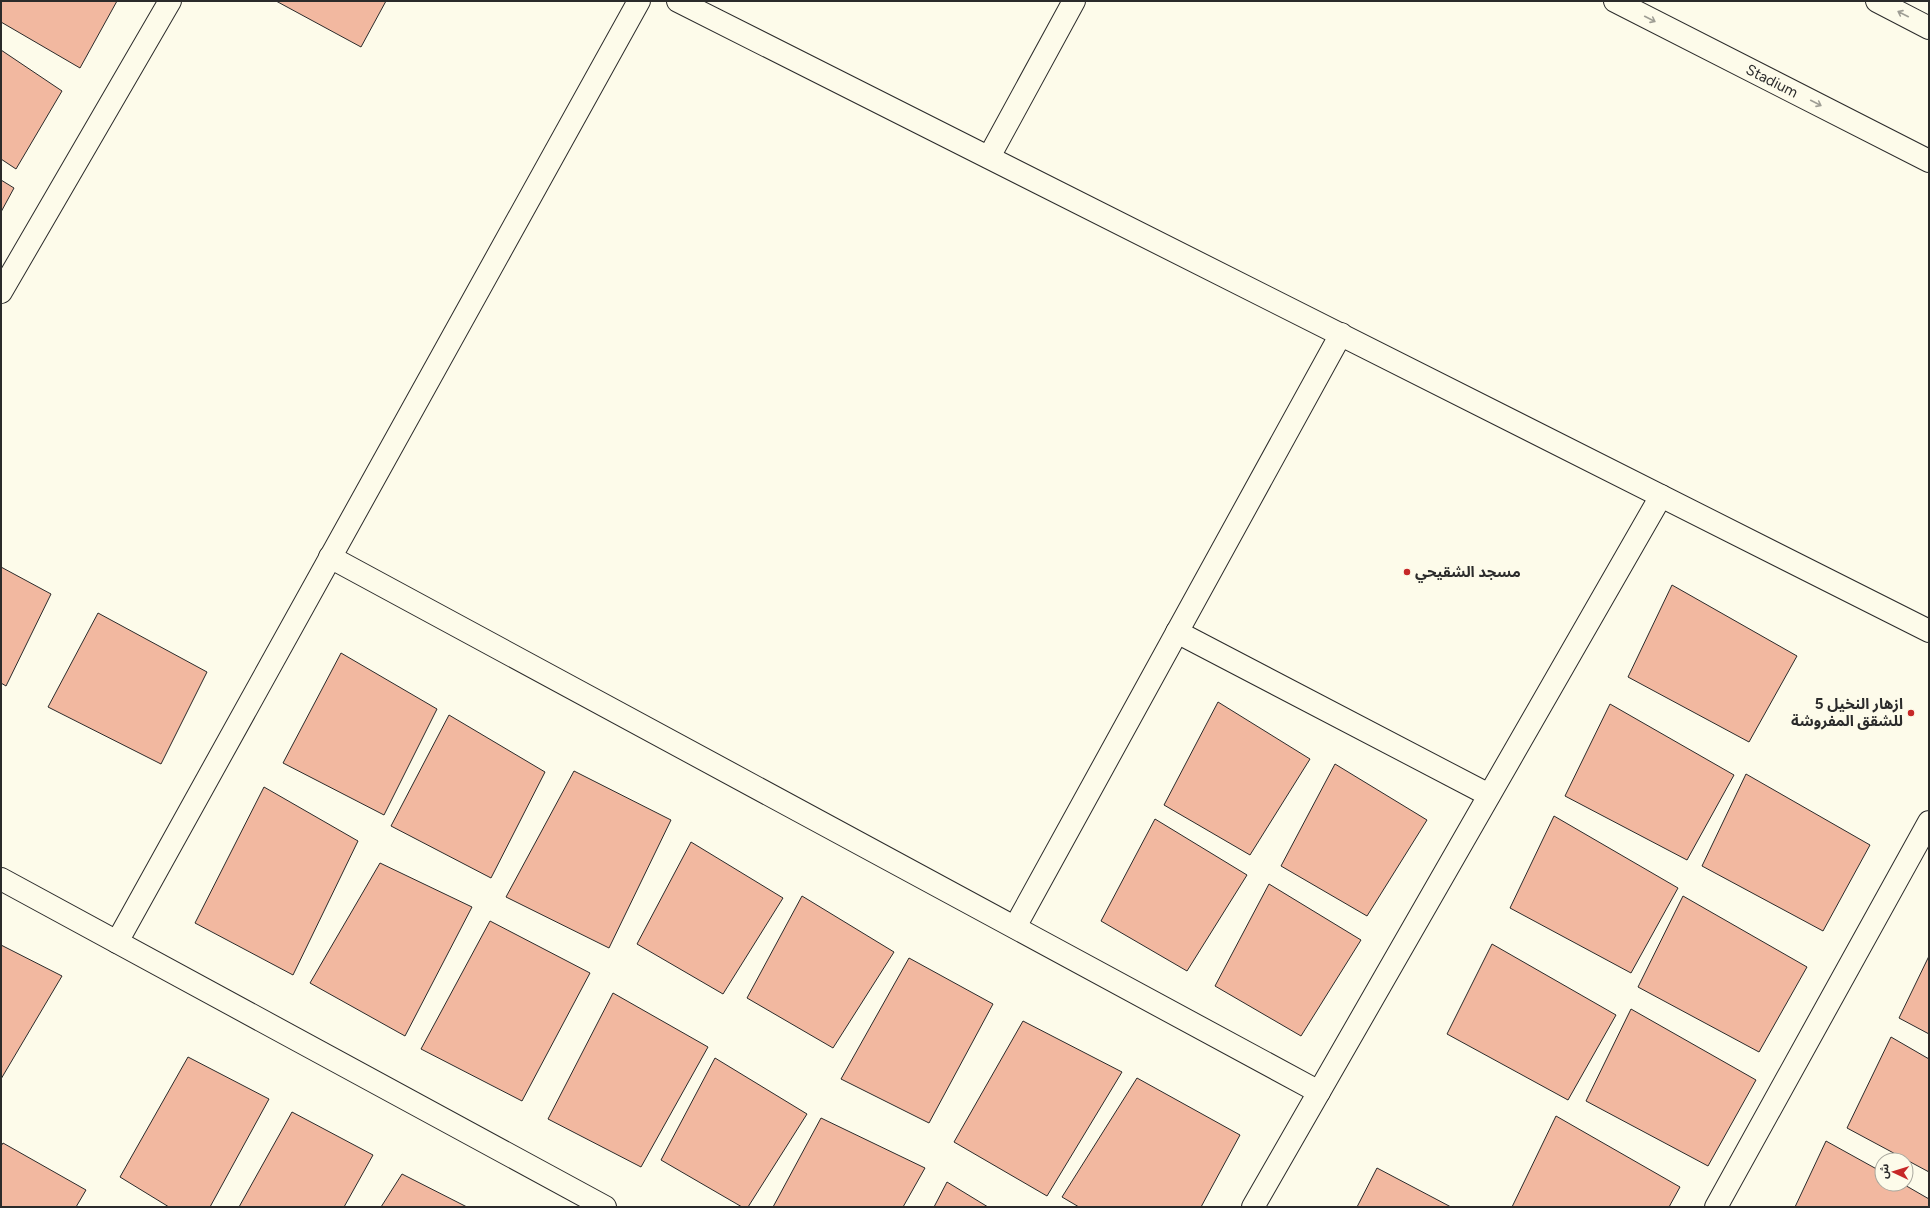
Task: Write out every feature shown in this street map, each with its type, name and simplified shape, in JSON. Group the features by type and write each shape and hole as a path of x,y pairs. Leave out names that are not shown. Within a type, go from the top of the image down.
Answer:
{"street":[{"path":"1,292 170,1"},
{"path":"117,942 639,1"},
{"path":"678,1 1929,631"},
{"path":"989,157 1074,1"},
{"name":"Stadium","path":"1615,1 1929,161"},
{"path":"1877,1 1929,28"},
{"path":"1015,927 1341,334"},
{"path":"1253,1207 1661,496"},
{"path":"330,557 1319,1092"},
{"path":"1177,632 1489,795"},
{"path":"1716,1207 1929,822"},
{"path":"1,879 605,1207"}],"building":[{"path":"1,1 117,1 80,68 1,22"},
{"path":"276,1 386,1 361,47"},
{"path":"1,50 62,91 16,169 1,159"},
{"path":"1,180 14,188 1,212"},
{"path":"1,567 51,594 6,686 1,683"},
{"path":"1672,585 1797,656 1749,742 1628,677"},
{"path":"98,613 207,672 161,764 48,707"},
{"path":"341,653 437,709 384,815 283,763"},
{"path":"1218,702 1310,759 1250,855 1164,805"},
{"path":"1610,704 1734,775 1687,860 1565,796"},
{"path":"449,715 545,772 491,878 391,826"},
{"path":"1335,764 1427,820 1367,916 1281,866"},
{"path":"574,771 671,820 609,948 506,897"},
{"path":"1746,774 1870,845 1823,931 1702,866"},
{"path":"264,787 358,841 293,975 195,923"},
{"path":"1554,816 1678,888 1631,973 1510,908"},
{"path":"1155,819 1247,875 1187,971 1101,921"},
{"path":"691,842 783,898 723,994 637,944"},
{"path":"380,863 472,907 405,1036 310,983"},
{"path":"1269,884 1361,940 1301,1036 1215,986"},
{"path":"802,896 894,952 833,1048 747,998"},
{"path":"1683,896 1807,967 1759,1052 1638,987"},
{"path":"490,921 590,973 522,1101 421,1049"},
{"path":"1492,944 1616,1015 1568,1100 1447,1034"},
{"path":"1,945 62,976 1,1079"},
{"path":"1929,956 1929,1034 1899,1018"},
{"path":"909,958 993,1004 929,1123 841,1079"},
{"path":"613,993 708,1047 641,1167 548,1119"},
{"path":"1631,1009 1756,1080 1708,1166 1586,1101"},
{"path":"1023,1021 1122,1072 1047,1196 954,1142"},
{"path":"1891,1037 1929,1059 1929,1172 1914,1164 1914,1152 1892,1152 1847,1128"},
{"path":"188,1057 269,1099 210,1207 169,1207 120,1177"},
{"path":"715,1058 807,1114 748,1207 742,1207 661,1160"},
{"path":"1137,1078 1240,1135 1201,1207 1079,1207 1062,1197"},
{"path":"292,1112 373,1155 344,1207 239,1207"},
{"path":"1556,1116 1680,1187 1669,1207 1512,1207"},
{"path":"821,1118 925,1168 903,1207 773,1207"},
{"path":"1826,1141 1874,1168 1874,1192 1914,1192 1914,1190 1929,1199 1929,1207 1795,1207"},
{"path":"3,1143 86,1190 76,1207 1,1207 1,1146"},
{"path":"1377,1168 1451,1207 1357,1207"},
{"path":"402,1174 467,1207 381,1207"},
{"path":"947,1182 988,1207 934,1207"}],"place":[{"name":"مسجد الشقيحي","path":"1407,572"},
{"name":"ازهار النخيل 5 للشقق المفروشة","path":"1911,713"}]}
